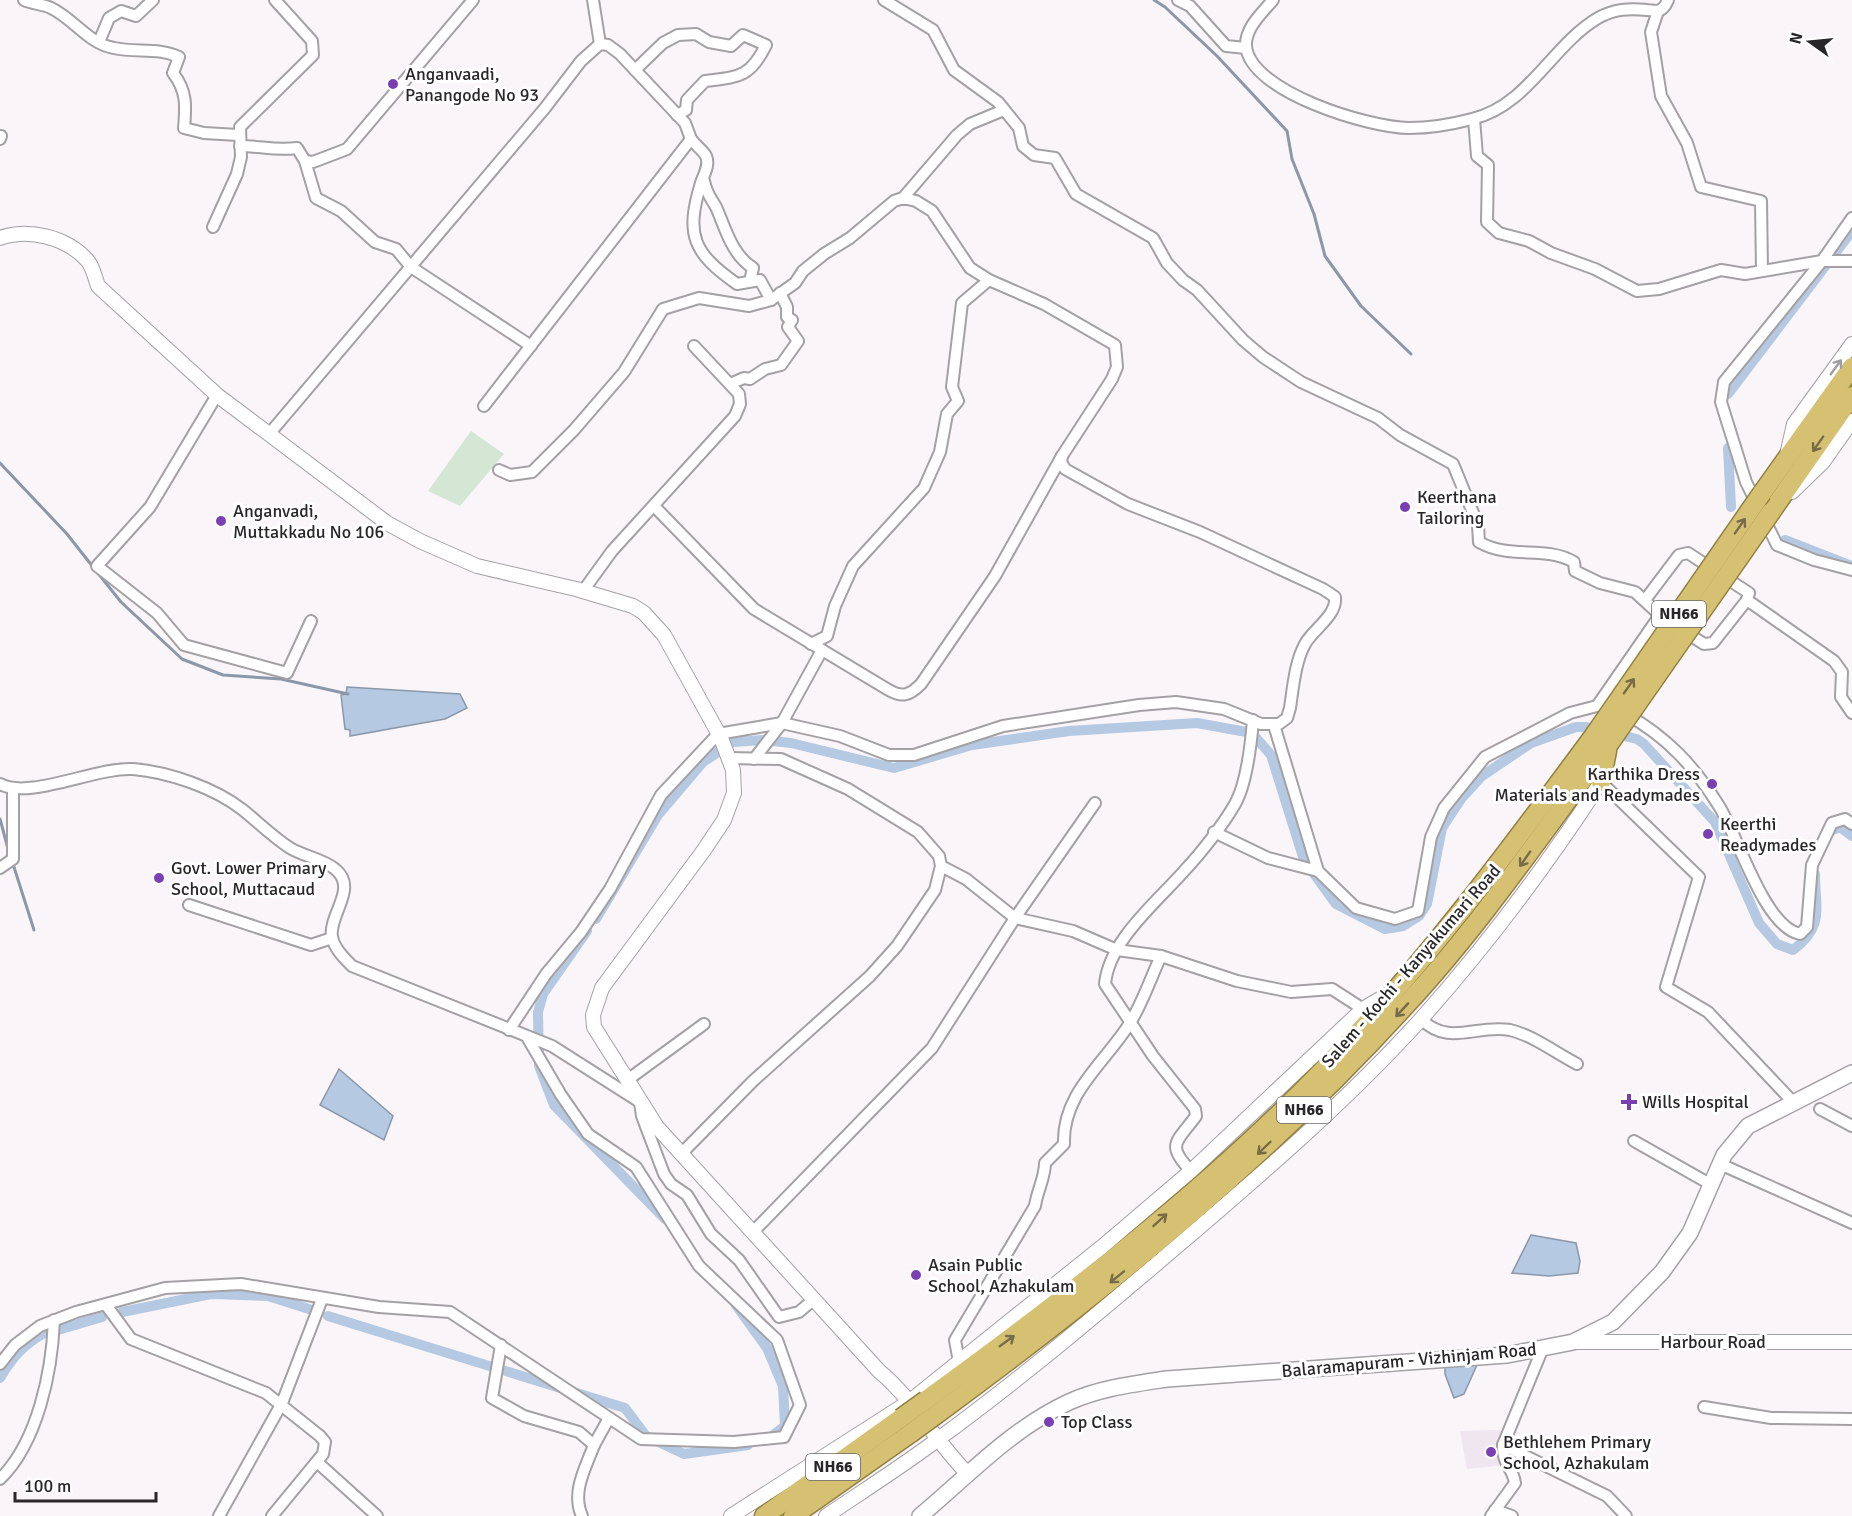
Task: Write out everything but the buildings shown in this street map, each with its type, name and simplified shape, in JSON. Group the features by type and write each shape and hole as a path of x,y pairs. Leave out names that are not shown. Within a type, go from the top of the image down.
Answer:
{"highway":[{"name":"Salem - Kochi - Kanyakumari Road","path":"1602,739 1762,493 1852,367"},
{"name":"Salem - Kochi - Kanyakumari Road","path":"764,1516 917,1413 1056,1326 1161,1241 1336,1079 1408,1004 1456,947 1533,832 1771,512 1852,396"},
{"path":"1601,782 1602,739"},
{"name":"Salem - Kochi - Kanyakumari Road","path":"793,1516 917,1413 1151,1228 1325,1068 1533,832"}],"main road":[{"name":"Balaramapuram - Vizhinjam Road","path":"920,1516 1030,1423 1071,1401 1114,1388 1167,1379 1507,1355 1542,1350 1573,1342 1613,1322 1662,1272 1690,1233 1720,1164 1748,1126 1852,1073"}],"street":[{"path":"24,0 50,7 75,22 86,35 112,48 167,51 179,57 173,73 183,85 187,103 184,128 276,151 297,148 305,161 316,198 341,211 375,242 396,249 411,267 531,346"},
{"path":"99,42 109,18 121,11 136,16 153,0"},
{"path":"213,227 237,174 241,157 239,141 246,118 313,55 312,41 275,0"},
{"path":"305,161 313,162 347,149 473,0"},
{"path":"593,0 600,44"},
{"path":"884,0 933,30 954,70 998,102 1019,128 1023,146 1034,155 1055,158 1076,194 1153,238 1167,263 1183,280 1197,290 1243,340 1263,357 1301,382 1378,418 1400,435 1453,464 1478,525 1479,542 1519,554 1549,552 1564,556 1574,562 1575,571 1600,583 1635,592 1660,615 1704,644 1713,643 1748,600 1749,594 1688,553 1679,555 1645,600"},
{"path":"1178,0 1190,6 1226,46 1246,48"},
{"path":"1273,0 1249,31 1246,48 1253,64 1266,78 1285,91 1329,109 1380,124 1409,128 1474,119 1524,90 1589,23 1608,12 1623,9 1658,11 1668,0"},
{"path":"1658,11 1651,32 1661,96 1687,143 1701,187 1761,201 1762,271"},
{"path":"635,70 663,43 678,35 696,34 709,42 731,46 743,36 766,45 760,58 741,76 705,81 687,100 686,110 677,115"},
{"path":"600,44 608,45 620,54 690,130 691,139 706,155 708,165 692,218 694,241 703,255 737,284 760,280 771,300"},
{"path":"270,434 545,108 581,62 600,44"},
{"path":"499,470 510,475 526,475 532,472 624,372 663,309 699,298 749,306 771,300 824,254 850,238 894,201 903,198 957,135 970,124 1004,110"},
{"path":"1474,119 1477,156 1488,165 1487,222 1499,233 1528,241 1560,257 1594,268 1637,291 1659,289 1721,270 1746,274 1822,261 1852,261"},
{"path":"484,406 691,139"},
{"path":"703,177 707,198 719,213 727,237 743,262 753,268 750,281"},
{"path":"655,507 754,609 897,695 912,693 921,684 995,576 1062,456 1094,404 1113,379 1117,367 1115,345 1044,304 988,280 969,268 932,211 916,201 903,198"},
{"path":"1852,218 1822,261 1724,382 1721,402 1746,482 1777,545 1814,560 1852,570"},
{"path":"0,238 46,236 64,242 89,261 98,286 217,395 368,510 420,541 477,566 583,591 633,606 644,613 664,635 719,736 729,758 735,783 724,820 602,988 595,1003 594,1027 657,1127 879,1371 898,1387 936,1441 968,1474"},
{"path":"811,644 826,636 853,566 924,488 940,452 947,414 958,401 952,387 962,303 988,280"},
{"path":"730,384 744,378 750,379 765,369 782,365 798,341 788,327 792,320 787,316 787,307 780,293"},
{"path":"1785,460 1794,424 1852,344"},
{"path":"583,591 612,550 655,507 735,416 740,404 739,394 694,346"},
{"path":"217,395 150,507 97,566 157,613 184,645 287,673 311,621"},
{"path":"1771,512 1823,462 1852,421"},
{"path":"509,1030 546,974 581,932 610,889 662,795 719,736 782,723 840,736 879,753 901,757 914,755 1004,726 1139,705 1186,704 1224,709 1274,725 1287,718 1304,644 1332,610 1335,597 1323,589 1200,532 1104,492 1065,469 1061,462 1062,456"},
{"path":"1748,600 1834,661 1842,672 1841,697 1852,713"},
{"path":"1597,706 1660,615"},
{"path":"754,759 782,723 822,650"},
{"path":"1274,725 1318,871 1356,908 1395,919 1418,911 1431,837 1444,808 1485,757 1570,713 1597,706 1624,713 1656,731 1674,747 1719,806 1772,913 1791,932 1800,934 1807,927 1812,866 1832,823 1845,819 1852,824"},
{"path":"1191,1171 1175,1155 1175,1147 1196,1116 1195,1109 1130,1023 1105,984 1106,971 1139,918 1187,869 1235,803 1250,751 1253,720"},
{"path":"682,1153 753,1081 870,976 897,946 935,890 942,866 939,856 918,832 848,789 781,759 729,758"},
{"path":"0,784 13,790 111,770 133,769 156,773 223,796 291,848 336,869 344,884 344,892 332,922 332,938 339,953 352,966 552,1046 640,1102 642,1116 664,1174 671,1184 687,1195 711,1234 738,1260 779,1317 800,1312 813,1299"},
{"path":"826,1516 936,1441 1083,1328 1257,1178 1361,1080 1421,1018 1555,853 1601,782 1700,877 1666,987 1708,1012 1793,1102"},
{"path":"0,868 13,859 13,790"},
{"path":"753,1232 932,1048 1015,918 1095,803"},
{"path":"1214,832 1268,858 1318,871"},
{"path":"942,866 966,879 1015,918 1073,931 1117,950 1161,956 1237,981 1291,992 1332,989 1363,1009"},
{"path":"189,905 311,945 332,938"},
{"path":"958,1362 955,1340 1035,1206 1037,1190 1045,1175 1045,1163 1064,1144 1065,1122 1079,1088 1130,1023 1161,956"},
{"path":"731,1516 917,1413 958,1362 1103,1246 1191,1171 1363,1009 1395,991"},
{"path":"1421,1018 1431,1029 1444,1033 1511,1030 1577,1064"},
{"path":"626,1081 704,1024"},
{"path":"0,1364 15,1345 40,1326 54,1320 165,1288 192,1284 242,1284 379,1307 450,1312 641,1439 734,1442 784,1437 800,1405 777,1340 699,1266 636,1167 588,1134 561,1095 527,1037"},
{"path":"1820,1109 1852,1126"},
{"path":"1634,1141 1710,1184"},
{"path":"1720,1164 1852,1223"},
{"path":"219,1516 282,1403 322,1299"},
{"path":"106,1305 131,1339 266,1393 282,1403 325,1442 323,1454 272,1516"},
{"path":"0,1479 18,1458 27,1439 52,1358 54,1320"},
{"name":"Harbour Road","path":"1573,1342 1852,1342"},
{"path":"501,1346 492,1398 524,1416 579,1432 594,1445"},
{"path":"1512,1516 1493,1513 1515,1483 1514,1476 1502,1457 1503,1445 1542,1350"},
{"path":"1704,1407 1771,1418 1852,1419"},
{"path":"582,1516 577,1497 580,1481 594,1445 609,1418"},
{"path":"1503,1445 1607,1496 1626,1516"},
{"path":"316,1462 377,1516"}],"shaded area":[{"name":"Bethlehem Primary School, Azhakulam","path":"1499,1430 1523,1440 1514,1464 1467,1469 1460,1431"}],"green space":[{"path":"471,431 504,454 460,506 428,491"}],"water":[{"path":"347,687 460,694 467,708 445,719 350,736 350,730 345,729 341,695 346,694"},
{"path":"339,1069 393,1116 384,1140 320,1105"},
{"path":"1531,1235 1576,1243 1580,1261 1578,1273 1549,1276 1512,1273"},
{"path":"1477,1365 1464,1394 1454,1398 1445,1374 1445,1366"}],"waterway":[{"path":"1154,0 1165,7 1217,56 1287,131 1292,159 1314,214 1325,256 1361,306 1411,354"},
{"path":"1728,394 1852,231"},
{"path":"1728,448 1731,507"},
{"path":"0,463 67,534 93,567"},
{"path":"1785,540 1852,566"},
{"path":"97,572 121,602 182,659 223,675 281,679 348,694"},
{"path":"596,919 658,815 703,762 733,742 763,740 791,743 894,768 972,745 1069,731 1197,723 1252,733 1271,755 1304,860 1336,904 1385,929 1403,926 1419,916 1427,904 1442,828 1461,799 1482,776 1531,743 1576,727 1586,727 1637,739 1644,744 1715,822 1759,923 1777,944 1793,950 1810,933 1816,916 1815,874"},
{"path":"0,819 8,849"},
{"path":"1827,837 1830,831 1840,827 1852,836"},
{"path":"13,864 34,930"},
{"path":"587,931 543,994 538,1012 539,1066 554,1105 665,1219"},
{"path":"122,1312 211,1294 268,1296 309,1309"},
{"path":"736,1305 767,1348 783,1386 785,1426 768,1439"},
{"path":"328,1316 625,1408 646,1436 684,1454 748,1445"},
{"path":"58,1330 102,1317"},
{"path":"0,1378 19,1352 44,1333"}],"place":[{"name":"Anganvaadi, Panangode No 93","path":"393,84"},
{"name":"Keerthana Tailoring","path":"1405,507"},
{"name":"Anganvadi, Muttakkadu No 106","path":"221,521"},
{"name":"Karthika Dress Materials and Readymades","path":"1712,784"},
{"name":"Keerthi Readymades","path":"1708,834"},
{"name":"Govt. Lower Primary School, Muttacaud","path":"159,878"},
{"name":"Wills Hospital","path":"1629,1102"},
{"name":"Asain Public School, Azhakulam","path":"916,1275"},
{"name":"Top Class","path":"1049,1422"},
{"name":"Bethlehem Primary School, Azhakulam","path":"1491,1452"}]}
